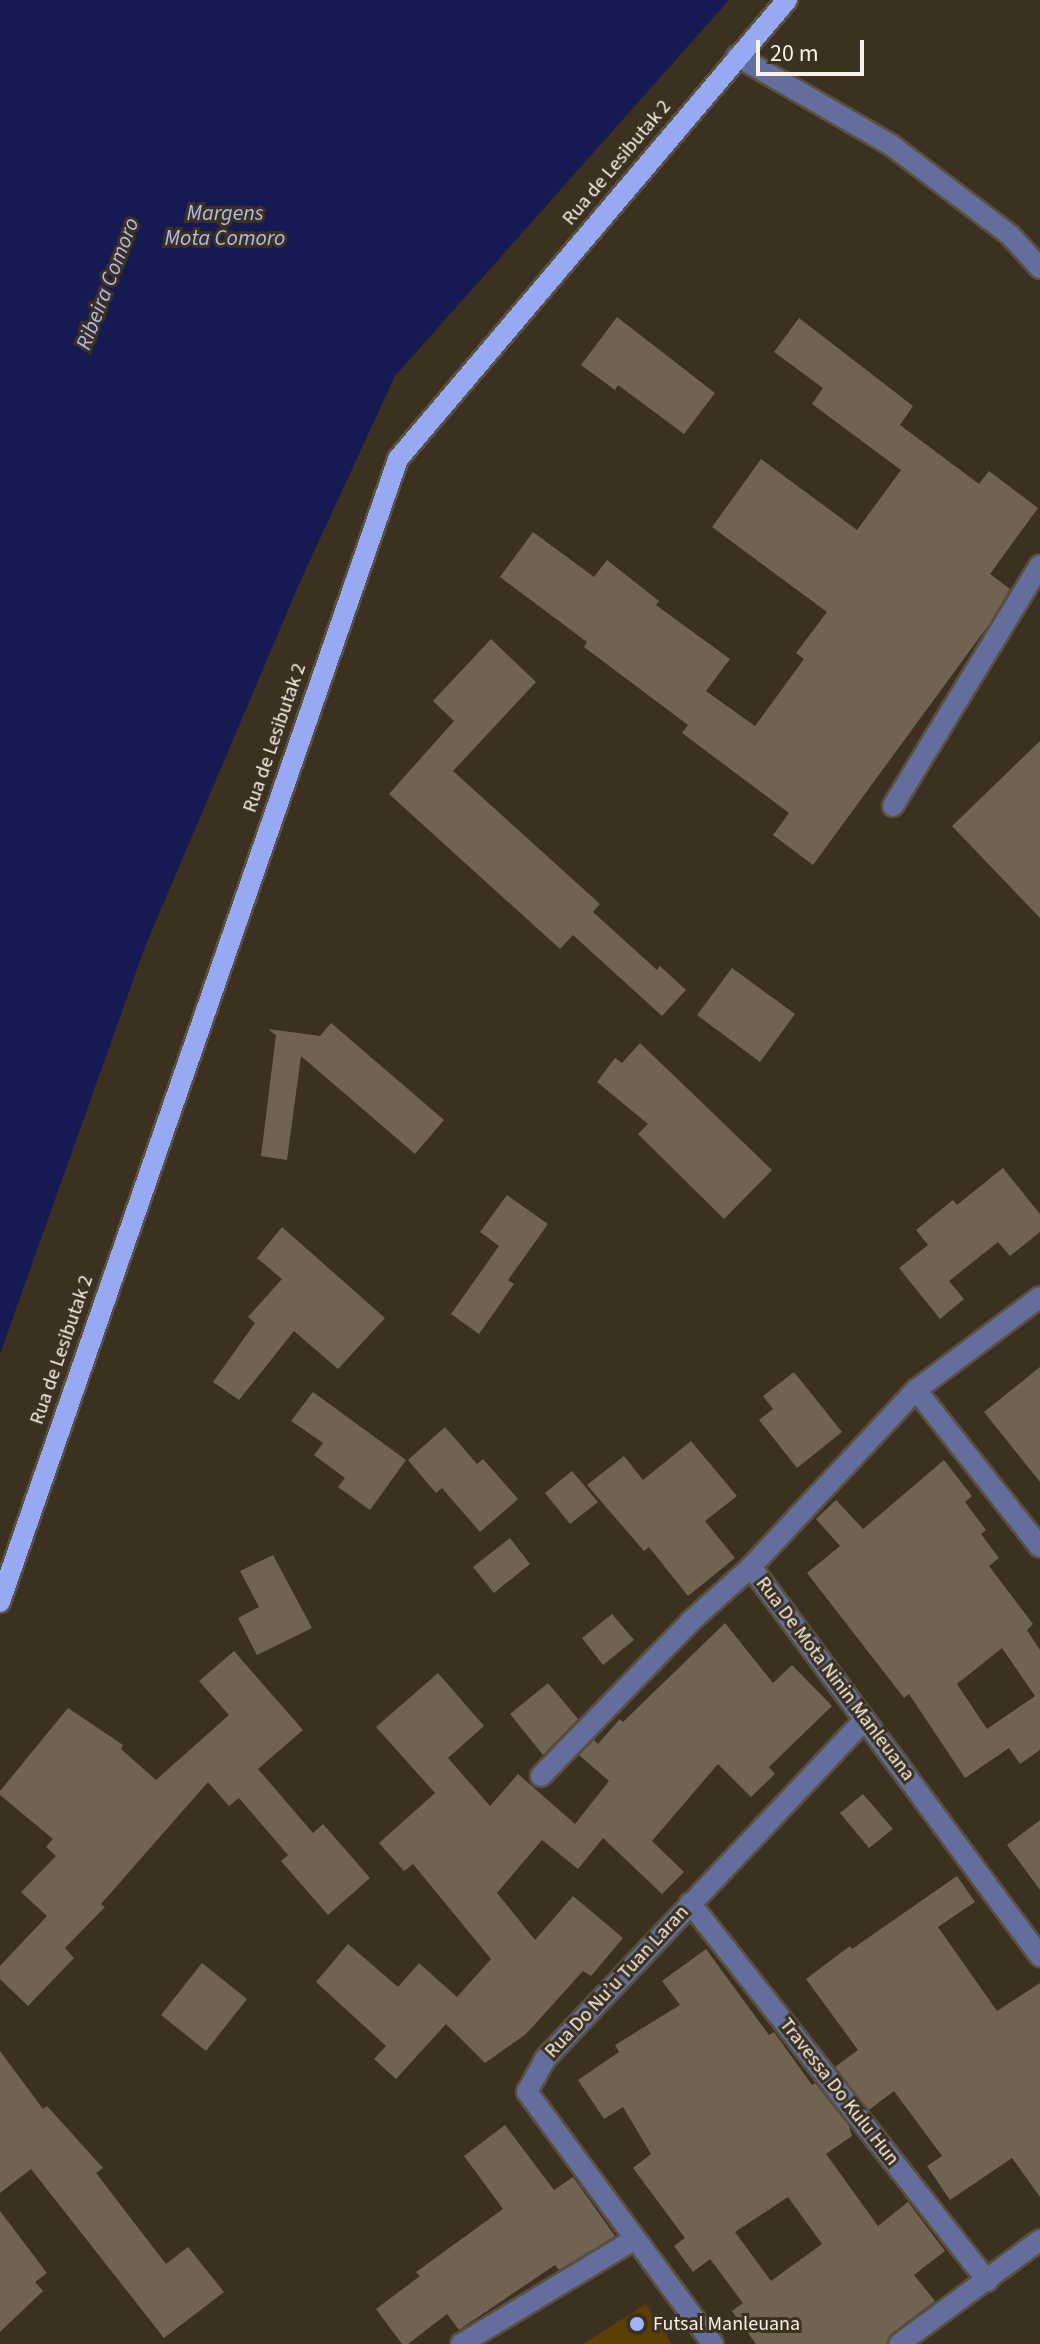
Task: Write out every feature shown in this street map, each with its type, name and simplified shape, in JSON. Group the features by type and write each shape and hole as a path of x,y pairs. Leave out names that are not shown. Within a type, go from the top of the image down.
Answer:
{"main road":[{"name":"Rua de Lesibutak 2","path":"0,1602 398,459 787,0"}],"street":[{"path":"737,56 891,145 1010,235 1040,268"},
{"path":"893,806 1040,565"},
{"name":"Rua De Mota Ninin Manleuana","path":"1037,1945 751,1567 916,1390 1040,1297"},
{"path":"916,1390 1040,1547"},
{"path":"541,1776 690,1622 751,1567"},
{"name":"Rua Do Nu’u Tuan Laran","path":"713,2344 527,2092 545,2059 865,1720"},
{"name":"Travessa Do Kulu Hun","path":"690,1903 987,2281"},
{"path":"461,2344 635,2239"},
{"path":"899,2344 1040,2240"}],"shaded area":[{"name":"Futsal Manleuana","path":"646,2304 672,2344 583,2344"}],"water":[{"name":"Margens Mota Comoro","path":"0,0 729,0 395,376 300,582 145,947 0,1354"}],"building":[{"path":"617,317 715,393 684,434 618,385 615,390 581,365"},
{"path":"799,318 913,406 900,425 979,484 989,471 1038,508 990,574 1010,589 990,623 813,865 773,835 789,813 682,733 688,725 584,647 587,642 500,577 533,532 594,577 607,560 659,601 656,605 730,659 706,691 755,726 804,659 796,653 827,612 712,527 761,459 857,530 901,470 812,404 823,388 774,352"},
{"path":"491,639 536,682 453,771 600,904 593,912 657,970 660,966 686,990 662,1016 573,935 560,949 389,794 454,721 433,701"},
{"path":"1040,741 1040,918 952,826"},
{"path":"732,968 795,1014 760,1062 697,1015"},
{"path":"331,1023 444,1120 415,1154 301,1056 287,1160 261,1156 276,1035 268,1029 320,1036"},
{"path":"640,1043 772,1170 724,1219 638,1134 648,1124 597,1082 615,1058 622,1063"},
{"path":"1003,1168 1040,1214 1040,1232 1010,1256 998,1242 949,1281 964,1299 940,1319 899,1268 928,1245 916,1230 953,1200 957,1205"},
{"path":"507,1195 548,1224 508,1280 514,1284 479,1334 451,1314 499,1246 480,1232"},
{"path":"282,1227 385,1318 338,1369 294,1331 239,1400 213,1382 255,1323 248,1317 282,1279 257,1258"},
{"path":"1040,1367 1040,1482 984,1412"},
{"path":"794,1372 842,1432 797,1468 759,1420 773,1409 763,1396"},
{"path":"313,1392 406,1460 370,1510 338,1487 345,1478 314,1455 323,1443 291,1421"},
{"path":"445,1427 477,1464 483,1459 518,1499 480,1532 442,1488 436,1493 408,1460"},
{"path":"691,1441 737,1496 705,1521 735,1558 688,1596 649,1547 644,1551 587,1485 624,1456 643,1480"},
{"path":"944,1460 972,1496 965,1502 986,1530 981,1534 999,1558 989,1566 1033,1624 1027,1630 1040,1650 1040,1750 1020,1764 1009,1748 965,1778 909,1694 904,1698 807,1573 840,1546 816,1519 836,1500 863,1529","holes":["1002,1648 1035,1696 987,1729 957,1684"]},
{"path":"572,1471 598,1502 570,1524 545,1493"},
{"path":"510,1538 530,1564 494,1593 473,1567"},
{"path":"273,1555 312,1628 257,1655 238,1618 259,1607 240,1571"},
{"path":"612,1614 634,1640 603,1665 582,1638"},
{"path":"725,1623 773,1683 792,1665 832,1706 769,1767 775,1774 751,1797 718,1764 652,1841 684,1872 662,1894 603,1838 578,1869 542,1840 497,1893 535,1940 573,1896 623,1938 591,1976 583,1971 526,2034 485,2063 446,2024 396,2079 374,2059 386,2046 316,1982 348,1944 398,1987 419,1963 457,1997 491,1959 413,1864 404,1871 379,1843 435,1793 376,1727 438,1673 484,1726 448,1758 490,1806 518,1774 575,1824 609,1781 579,1755 594,1740 598,1744 620,1719 623,1722"},
{"path":"234,1651 303,1730 258,1769 313,1833 323,1824 370,1878 328,1915 281,1861 288,1855 239,1798 229,1806 208,1782 101,1904 105,1907 65,1948 74,1958 28,2006 0,1979 0,1966 47,1916 21,1892 56,1856 46,1847 53,1839 0,1795 0,1791 68,1708 123,1745 121,1749 156,1780 229,1715 199,1681"},
{"path":"548,1683 578,1719 543,1755 510,1714"},
{"path":"863,1794 893,1829 869,1848 840,1813"},
{"path":"1040,1820 1040,1890 1007,1845"},
{"path":"957,1876 975,1902 938,1927 997,2011 1040,1983 1040,2197 1012,2158 950,2200 927,2166 942,2156 894,2091 869,2110 835,2067 858,2050 806,1979 850,1946 852,1949"},
{"path":"706,1949 769,2035 774,2032 812,2085 815,2083 849,2126 852,2136 826,2154 878,2226 908,2202 945,2251 914,2275 935,2301 891,2334 886,2344 756,2344 732,2311 743,2303 710,2259 693,2272 674,2246 685,2238 633,2168 651,2154 623,2107 604,2119 578,2080 619,2052 615,2045 680,2005 662,1981","holes":["788,2197 822,2244 771,2281 735,2232"]},
{"path":"202,1963 247,1999 206,2051 161,2015"},
{"path":"0,2051 43,2109 47,2106 103,2168 96,2173 166,2264 188,2247 224,2292 164,2338 31,2169 0,2193"},
{"path":"505,2125 554,2190 573,2177 615,2236 559,2270 555,2265 459,2330 447,2314 408,2344 402,2344 376,2309 420,2276 416,2272 503,2209 464,2156"},
{"path":"0,2211 47,2273 35,2282 43,2291 0,2332"}],"place":[{"name":"Futsal Manleuana","path":"637,2324"}],"water label":[{"name":"Ribeira Comoro","path":"108,284"}]}
